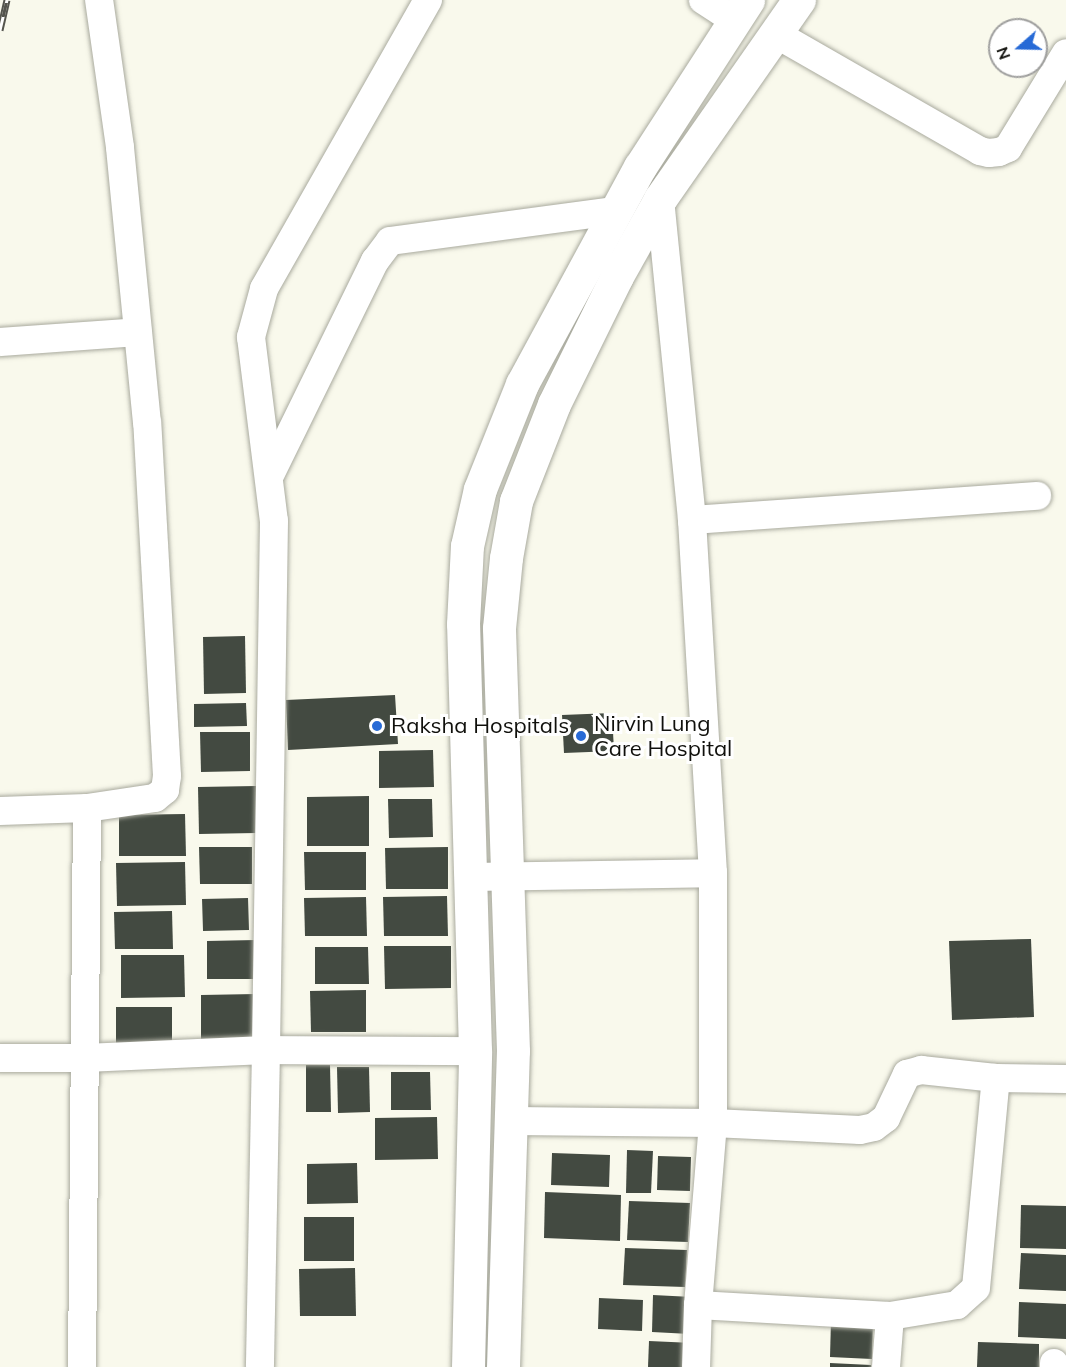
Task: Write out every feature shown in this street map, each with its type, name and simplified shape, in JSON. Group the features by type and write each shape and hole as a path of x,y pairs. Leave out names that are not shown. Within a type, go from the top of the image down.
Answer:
{"main road":[{"path":"503,1367 513,1051 499,628 506,558 516,501 554,404 617,276 660,199 799,0"},
{"path":"468,1367 475,1051 463,624 467,546 480,489 522,384 640,167 741,11"}],"street":[{"path":"0,811 87,808 155,798 165,790 167,776 148,435 120,147 99,0"},
{"path":"260,1367 274,521 251,337 264,289 428,0"},
{"path":"703,0 741,11"},
{"path":"776,34 980,151 989,153 1008,148 1066,53"},
{"path":"660,199 692,520 713,873 713,1123 698,1305 696,1367"},
{"path":"269,477 375,261 390,241 616,211"},
{"path":"0,342 138,332"},
{"path":"692,520 1037,496"},
{"path":"82,1367 87,808"},
{"path":"470,877 713,873"},
{"path":"0,1058 85,1058 266,1050 475,1051"},
{"path":"512,1121 713,1123 860,1130 874,1127 886,1118 907,1074 921,1070 996,1078 1066,1079"},
{"path":"698,1305 890,1316 957,1305 976,1288 996,1078"},
{"path":"886,1367 890,1316"}],"building":[{"path":"245,636 246,693 204,694 203,637"},
{"path":"395,695 398,744 288,750 286,700"},
{"path":"246,703 247,726 194,727 194,704"},
{"path":"612,713 614,751 564,753 562,715"},
{"path":"200,732 250,732 250,771 201,772"},
{"path":"433,750 434,787 379,788 379,751"},
{"path":"256,786 257,833 199,834 198,787"},
{"path":"369,796 369,846 307,846 307,797"},
{"path":"388,799 432,799 433,837 389,838"},
{"path":"185,814 186,856 119,856 119,815"},
{"path":"199,847 252,847 252,884 200,884"},
{"path":"448,847 448,889 386,889 385,848"},
{"path":"304,852 366,852 366,890 305,890"},
{"path":"185,862 186,905 117,906 116,863"},
{"path":"447,896 448,936 384,936 383,897"},
{"path":"366,897 367,936 305,936 304,898"},
{"path":"248,898 249,930 203,931 202,899"},
{"path":"172,911 173,949 115,949 114,912"},
{"path":"1031,939 1034,1017 952,1020 949,941"},
{"path":"258,940 259,979 207,979 207,941"},
{"path":"384,946 451,946 451,988 385,989"},
{"path":"315,947 368,947 369,984 315,984"},
{"path":"121,955 184,955 185,997 121,998"},
{"path":"366,990 366,1032 311,1032 310,991"},
{"path":"257,994 257,1039 201,1039 201,995"},
{"path":"116,1007 172,1007 172,1044 116,1044"},
{"path":"306,1065 330,1065 331,1112 306,1112"},
{"path":"337,1067 369,1067 370,1112 338,1113"},
{"path":"391,1072 430,1072 431,1110 391,1110"},
{"path":"437,1117 438,1159 375,1160 375,1118"},
{"path":"627,1150 653,1151 651,1193 626,1193"},
{"path":"552,1153 610,1155 609,1187 551,1185"},
{"path":"658,1156 691,1157 690,1191 657,1190"},
{"path":"357,1163 358,1203 307,1204 307,1164"},
{"path":"545,1192 621,1195 620,1241 544,1238"},
{"path":"629,1201 690,1203 688,1242 627,1240"},
{"path":"1021,1205 1066,1206 1066,1249 1020,1248"},
{"path":"304,1217 354,1217 354,1261 304,1261"},
{"path":"625,1248 687,1250 685,1287 623,1285"},
{"path":"1021,1253 1066,1255 1066,1291 1019,1289"},
{"path":"355,1268 356,1316 300,1316 299,1269"},
{"path":"653,1295 692,1297 690,1334 652,1332"},
{"path":"599,1298 643,1300 642,1331 598,1329"},
{"path":"1019,1302 1066,1304 1066,1339 1018,1337"},
{"path":"831,1320 873,1322 872,1359 830,1357"},
{"path":"649,1341 693,1343 692,1367 648,1367"},
{"path":"978,1342 1039,1344 1039,1367 977,1367"},
{"path":"830,1363 871,1365 871,1367 830,1367"}],"railway":[{"path":"0,30 7,0"}],"place":[{"name":"Raksha Hospitals","path":"377,726"},
{"name":"Nirvin Lung Care Hospital","path":"581,736"}]}
